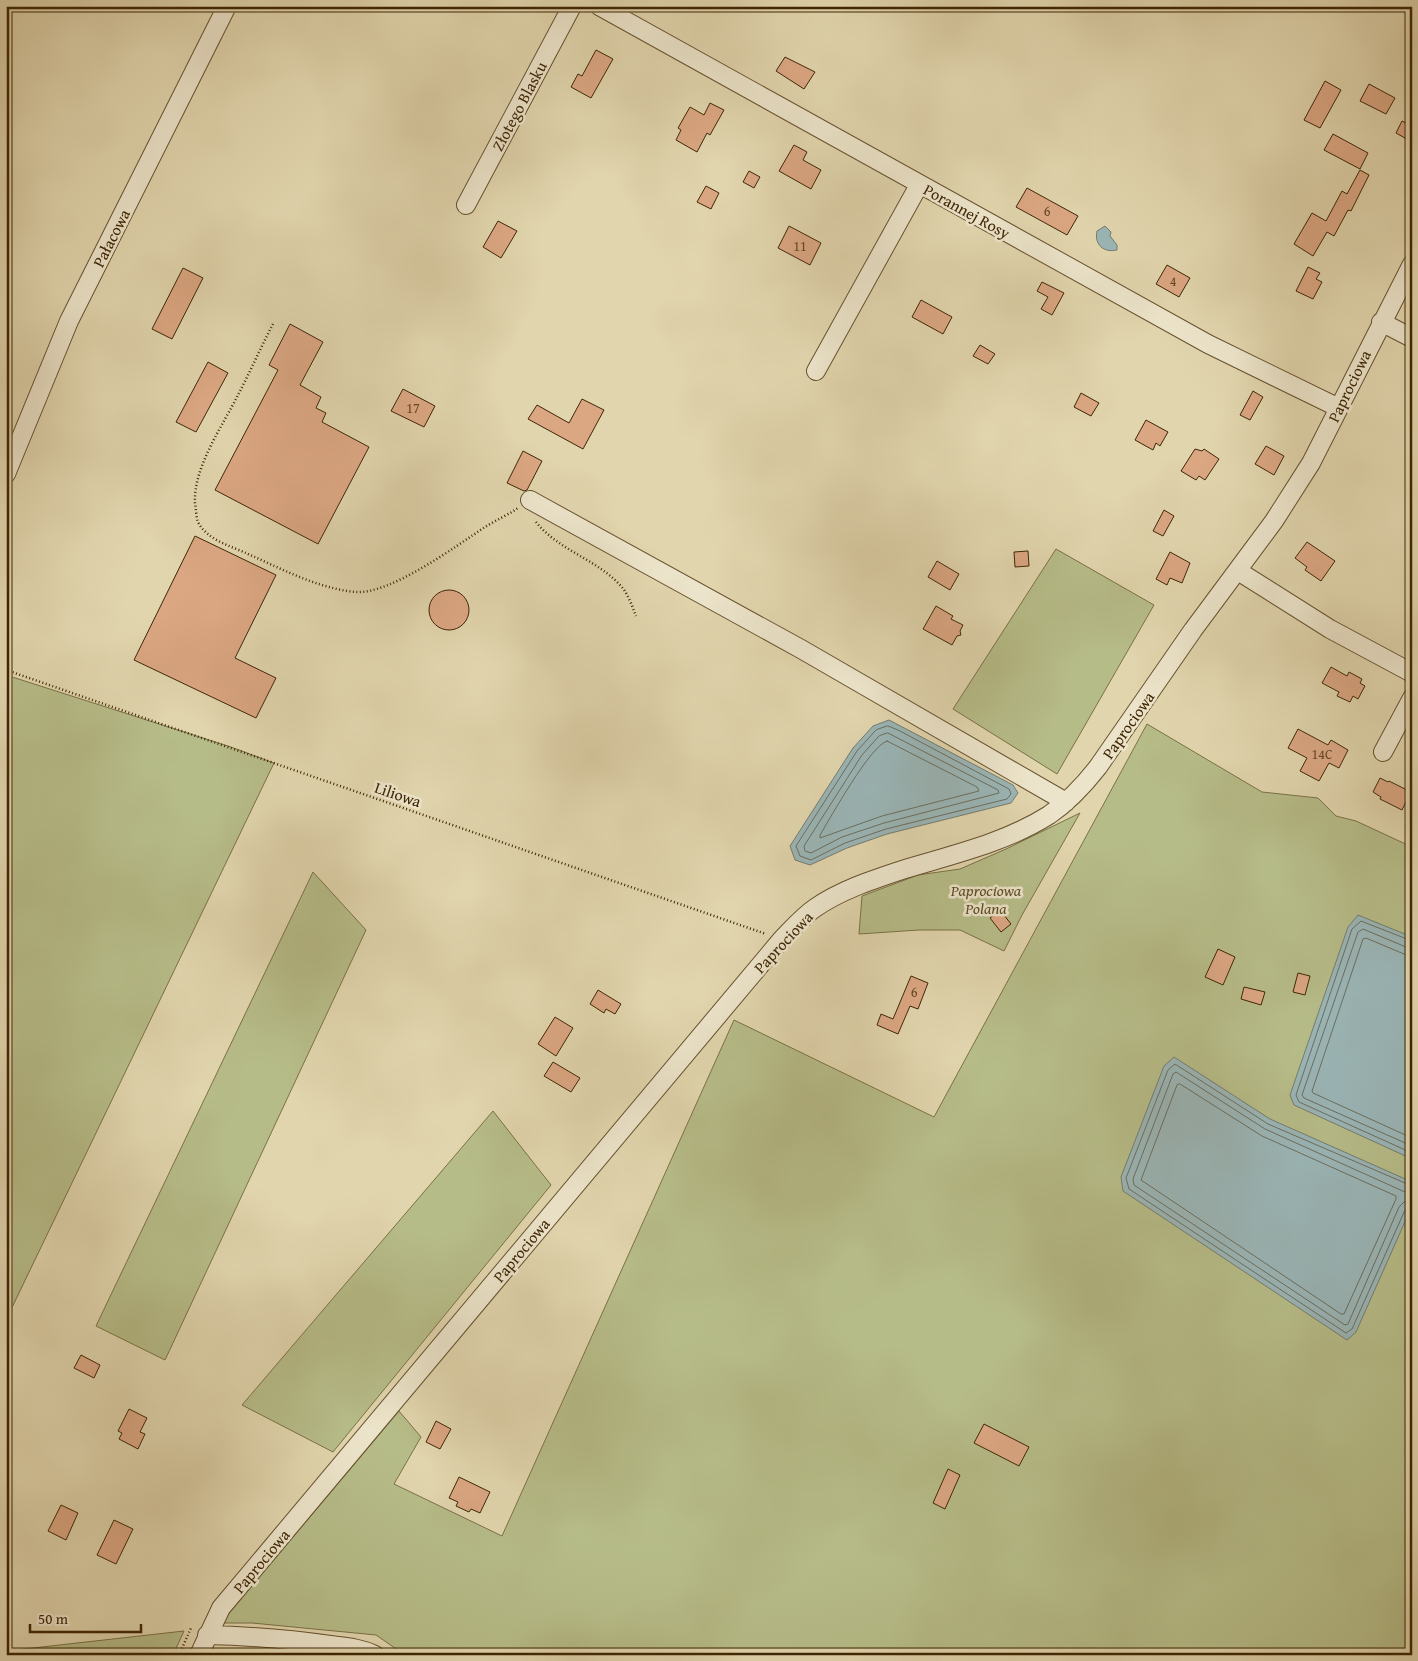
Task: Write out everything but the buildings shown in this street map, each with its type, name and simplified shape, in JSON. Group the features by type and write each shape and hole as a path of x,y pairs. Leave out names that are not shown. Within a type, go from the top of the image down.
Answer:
{"street":[{"name":"Pałacowa","path":"6,474 69,321 227,6"},
{"name":"Złotego Blasku","path":"466,205 572,6"},
{"name":"Porannej Rosy","path":"599,6 1208,344 1338,408"},
{"path":"816,371 920,185"},
{"name":"Paprociowa","path":"199,1655 199,1632 782,940 814,908 858,884 981,845 1022,829 1048,815 1066,802 1083,785 1098,767 1193,630 1238,572 1274,521 1311,463 1412,264"},
{"path":"1382,322 1412,338"},
{"path":"530,500 801,649 1066,802"},
{"path":"1238,572 1330,629 1412,673"},
{"path":"1383,752 1412,698"},
{"path":"199,1632 302,1641 365,1650 375,1655"}],"path":[{"path":"273,324 209,450 199,479 195,501 198,522 212,538 328,588 357,592 383,587 417,570 450,552 487,526 530,500"},
{"path":"534,519 545,534 594,565 621,586 636,616"},
{"name":"Liliowa","path":"6,670 782,940"},
{"path":"179,1655 199,1632"}],"green space":[{"path":"1056,549 1154,605 1057,774 953,709"},
{"path":"6,675 231,747 274,763 6,1320"},
{"path":"1147,724 1262,792 1318,798 1336,816 1356,821 1412,847 1412,1655 405,1655 376,1635 252,1623 222,1623 399,1411 421,1437 394,1484 502,1536 734,1020 934,1117"},
{"name":"Paprociowa Polana","path":"1080,813 1022,915 1004,951 960,930 919,930 859,934 862,896 918,875 960,869"},
{"path":"313,872 366,930 165,1360 96,1326"},
{"path":"493,1111 551,1185 333,1452 242,1405"},
{"path":"184,1631 173,1655 6,1655 6,1651"}],"water":[{"path":"1105,226 1111,232 1110,236 1117,245 1117,250 1104,249 1097,240 1097,231"},
{"path":"889,720 1013,785 1018,793 1011,803 887,834 847,848 810,865 795,860 790,846 853,748 873,726"},
{"path":"1358,915 1412,937 1412,1159 1294,1105 1290,1095 1348,927"},
{"path":"1174,1057 1270,1119 1412,1182 1412,1206 1356,1332 1347,1340 1123,1191 1121,1177 1164,1066"}]}
